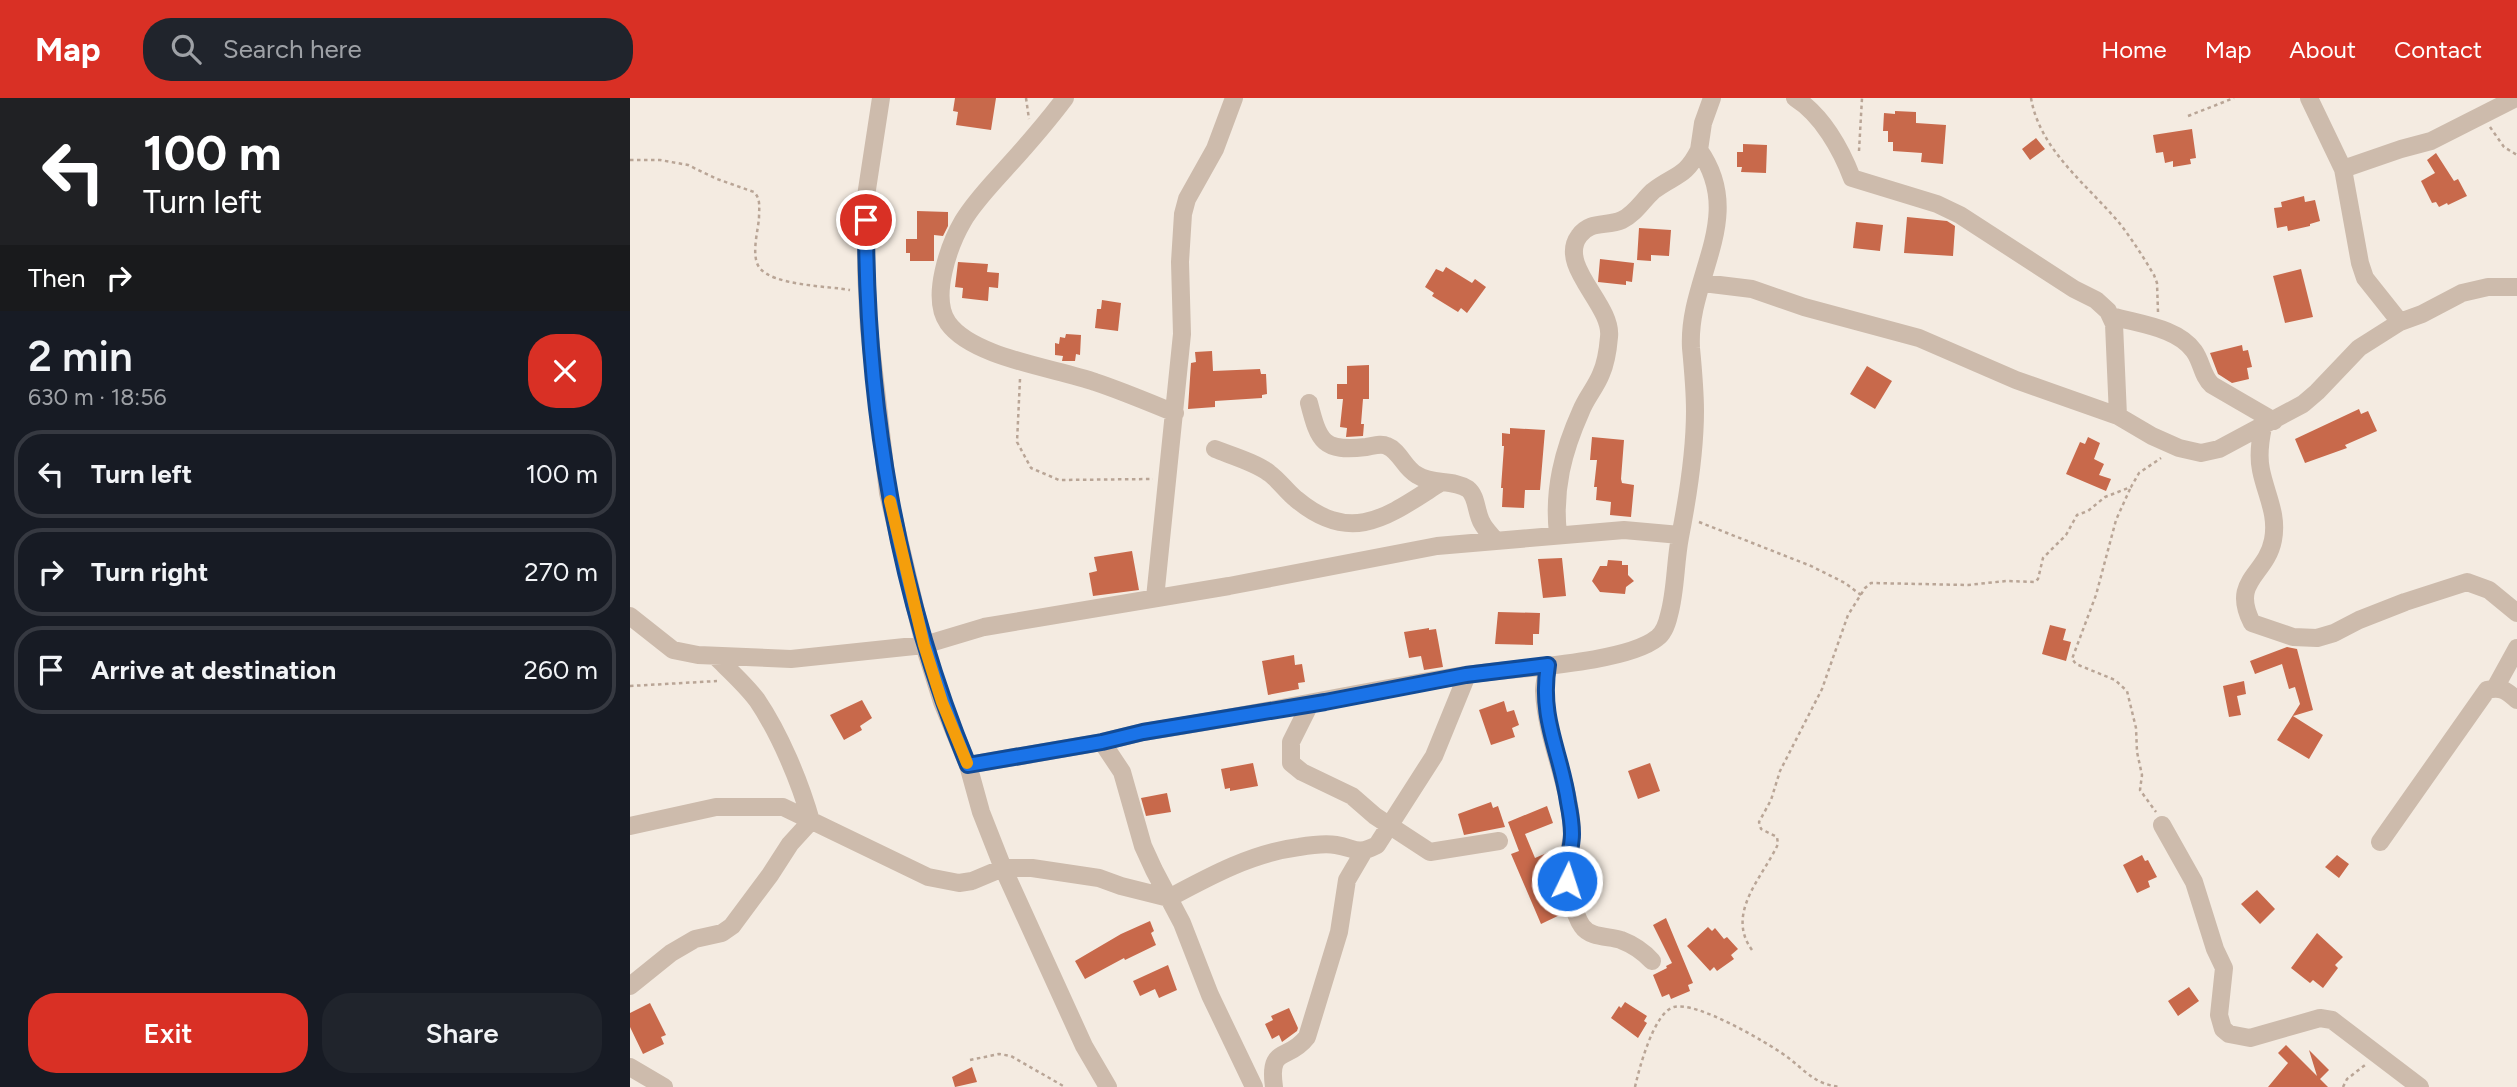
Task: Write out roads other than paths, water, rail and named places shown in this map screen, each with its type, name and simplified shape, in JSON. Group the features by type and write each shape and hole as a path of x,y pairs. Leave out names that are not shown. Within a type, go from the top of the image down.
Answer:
{"street":[{"path":"881,98 866,196 867,293 888,493 924,645 942,702 968,765 981,812 1003,869 1084,1046 1108,1087"},
{"path":"1065,98 963,220 941,286 943,313 958,333 988,349 1021,362 1093,381 1175,413"},
{"path":"1155,598 1182,334 1180,262 1183,214 1187,199 1220,137 1234,98"},
{"path":"1559,534 1555,511 1560,464 1581,411 1601,373 1610,324 1577,267 1575,242 1587,228 1622,220 1653,191 1680,176 1691,166 1699,150 1703,123 1712,98"},
{"path":"1795,98 1808,106 1842,153 1852,178 1937,204 1960,215 2074,289 2096,300 2112,316 2169,333 2189,344 2207,380 2268,424"},
{"path":"2309,98 2343,169 2365,278 2400,321"},
{"path":"2343,169 2431,141 2516,98"},
{"path":"968,765 1466,675 1602,657 1637,649 1657,638 1666,627 1670,613 1685,516 1695,411 1690,333 1716,228 1719,202 1709,164 1699,150"},
{"path":"1703,283 1752,289 1804,307 1919,338 2016,380 2118,416 2152,436 2201,453 2219,449 2303,404 2359,348 2400,321 2422,314 2462,293 2488,287 2517,287"},
{"path":"2112,316 2118,416"},
{"path":"1309,403 1314,424 1329,446 1345,449 1384,444 1395,450 1414,474 1427,481 1466,488 1472,494 1482,523 1495,540"},
{"path":"2268,424 2259,447 2261,471 2276,523 2273,543 2267,557 2243,598 2252,623 2293,637 2317,638 2334,634 2359,620 2405,602 2467,582 2489,590 2517,613"},
{"path":"1215,449 1268,471 1296,500 1340,523 1356,525 1394,511 1440,483"},
{"path":"630,615 673,650 715,656 791,659 924,645 985,627 1229,586 1437,546 1624,530 1680,536"},
{"path":"2495,688 2517,648"},
{"path":"715,656 755,698 766,715 804,797 811,821"},
{"path":"1548,665 1544,689 1555,751 1568,798 1572,835 1566,866 1579,921 1584,929 1593,934 1622,940 1643,950 1652,961"},
{"path":"630,826 716,807 783,807 928,877 949,882 972,881 1003,869 1032,867 1099,877 1121,886 1169,898 1219,871 1274,852 1323,844 1364,851 1377,845 1434,756 1466,675"},
{"path":"2380,842 2487,690 2504,689 2517,700"},
{"path":"1310,704 1292,742 1291,763 1302,772 1352,796 1390,826 1430,852 1499,841"},
{"path":"1102,742 1122,772 1143,846 1182,923 1215,1007 1254,1087"},
{"path":"630,986 671,953 695,939 722,933 732,926 770,876 790,844 811,821"},
{"path":"2162,825 2194,882 2224,968 2219,1015 2223,1029 2229,1034 2250,1038 2320,1018 2332,1020 2420,1087"},
{"path":"1274,1087 1273,1064 1277,1058 1299,1047 1307,1037 1339,932 1348,880 1364,851"},
{"path":"630,1067 664,1087"}]}
